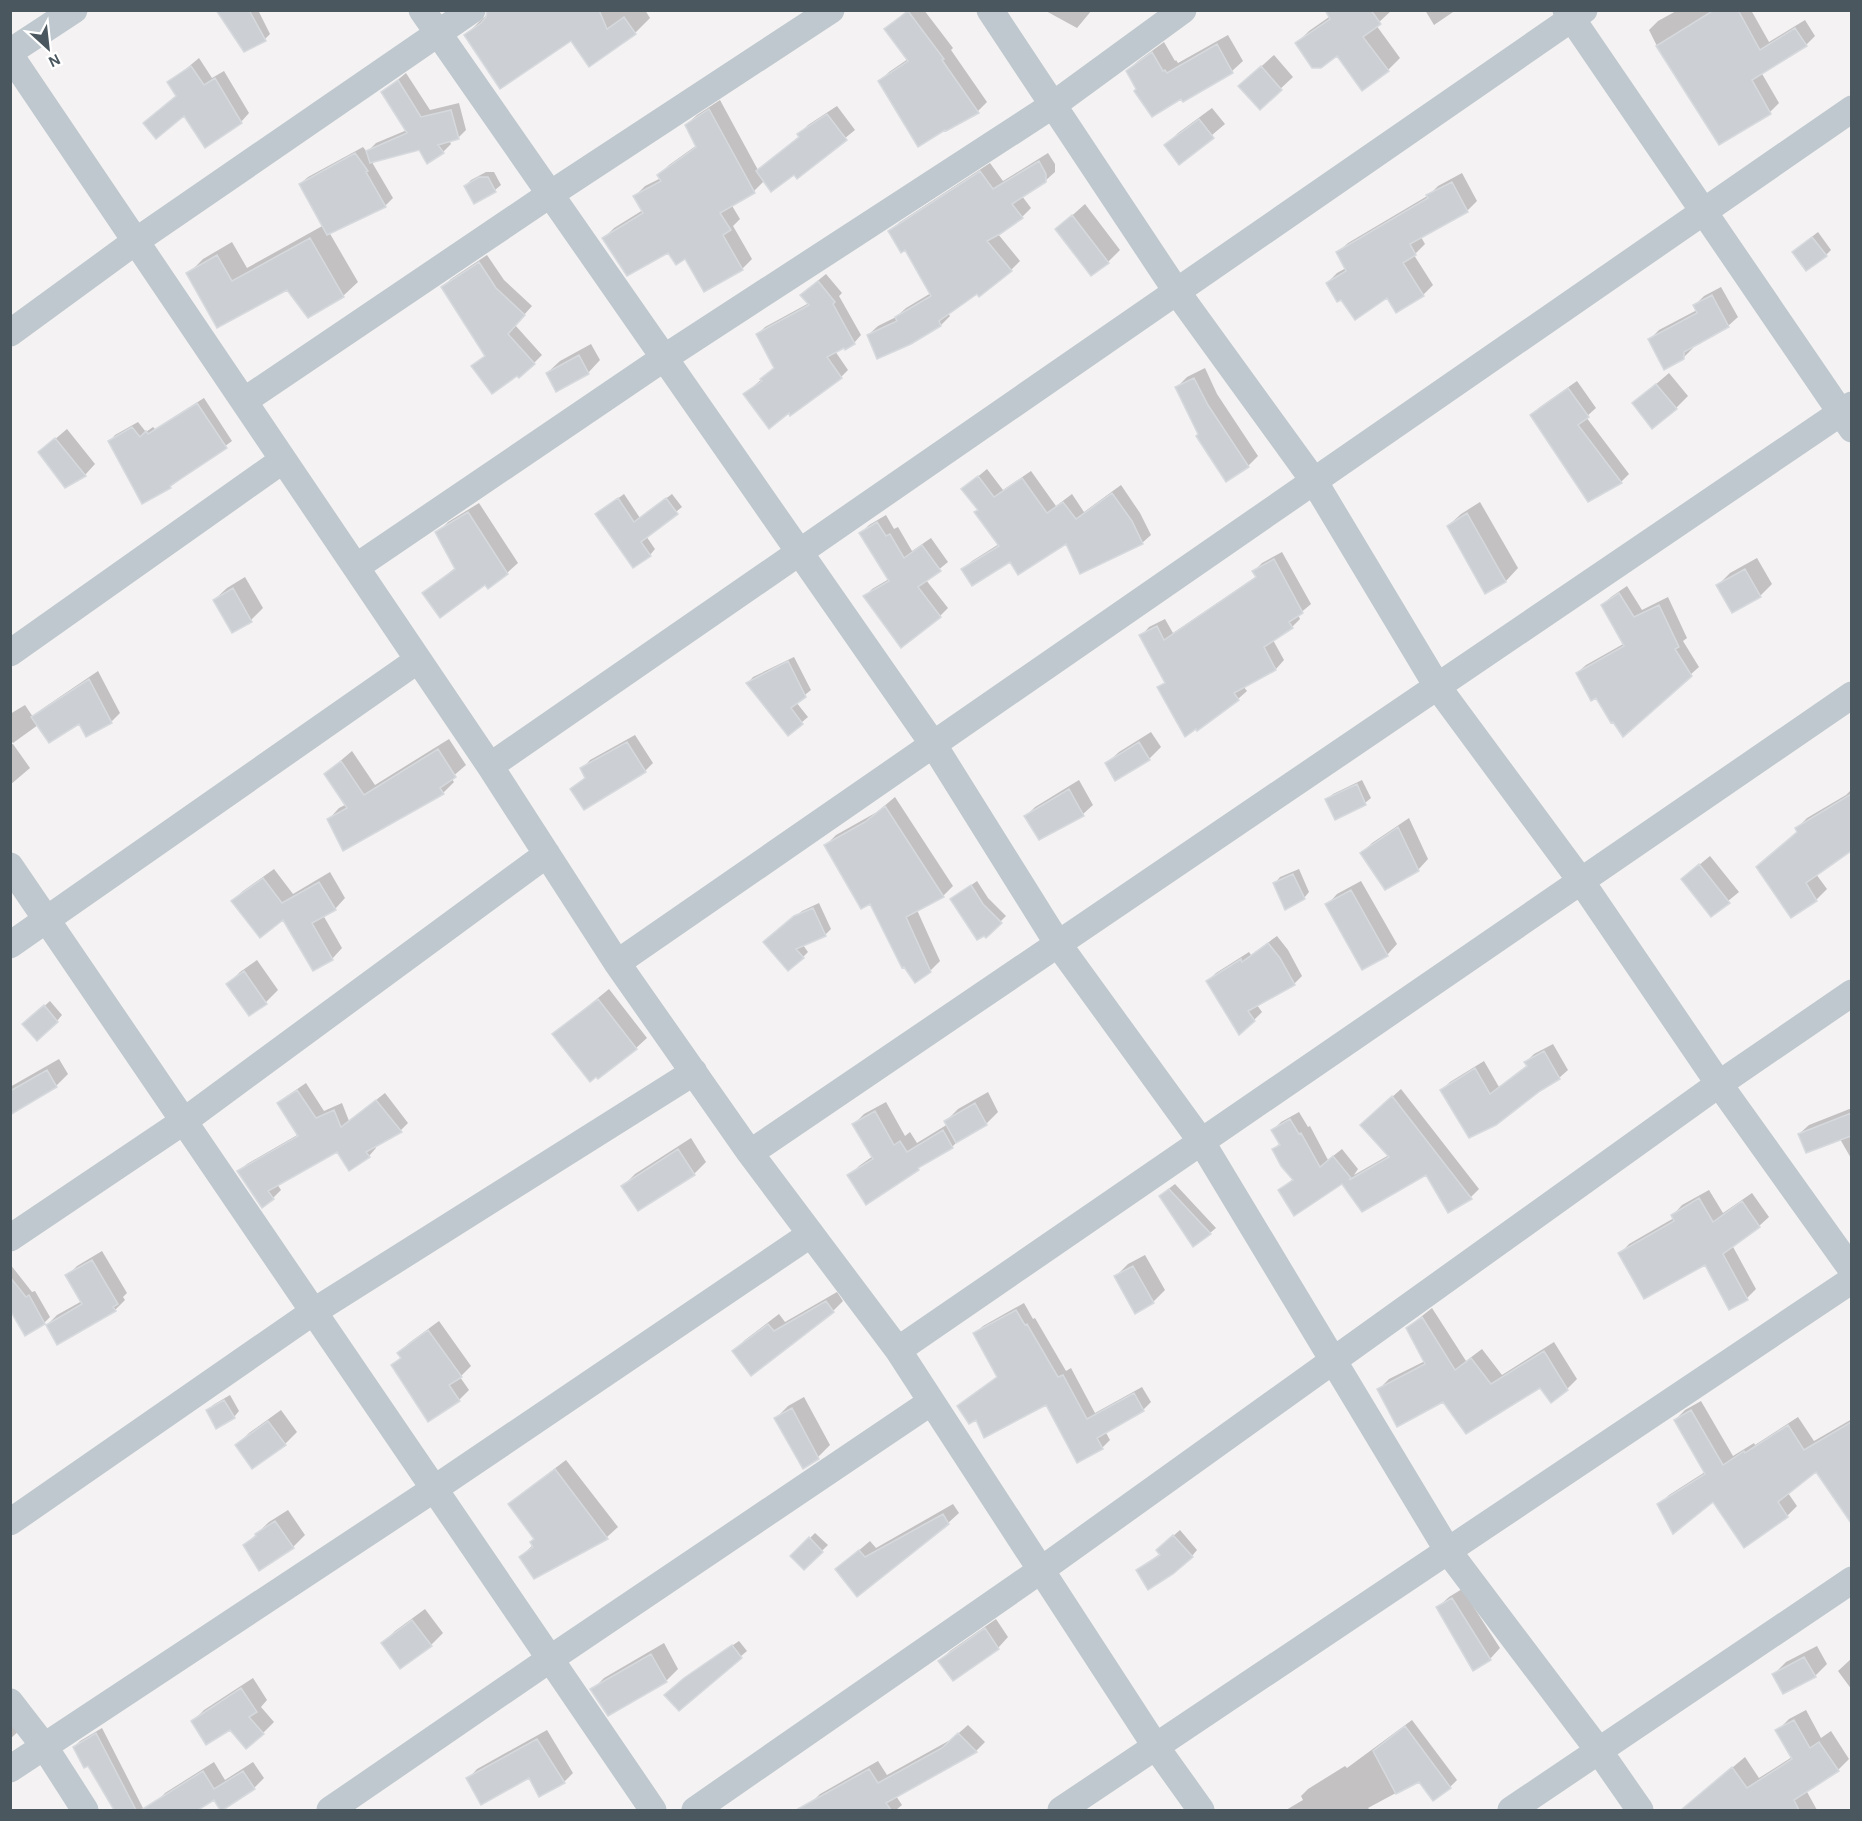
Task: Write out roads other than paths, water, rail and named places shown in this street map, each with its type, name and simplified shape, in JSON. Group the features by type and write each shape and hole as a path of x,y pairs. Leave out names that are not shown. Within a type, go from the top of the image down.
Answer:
{"street":[{"path":"74,10 10,53 490,766 617,963 750,1153 898,1350 1156,1747 1201,1810"},
{"path":"422,10 933,744 1058,944 1202,1141 1448,1551 1599,1751 1640,1810"},
{"path":"10,333 136,241 472,10"},
{"path":"244,401 549,195 831,10"},
{"path":"990,10 1177,292 1314,481 1437,686 1581,881 1719,1084 1851,1270"},
{"path":"356,567 664,358 1053,105 1183,10"},
{"path":"490,766 1177,292 1574,13 1704,212 1848,415 1437,686 750,1153"},
{"path":"617,963 1851,109"},
{"path":"10,653 283,460"},
{"path":"10,945 418,660"},
{"path":"898,1350 1851,695"},
{"path":"10,1238 184,1121 547,854"},
{"path":"10,866 653,1810"},
{"path":"695,1810 1041,1570 1719,1084 1851,993"},
{"path":"10,1522 314,1312 694,1072"},
{"path":"10,1769 434,1489 812,1234"},
{"path":"1061,1810 1851,1280"},
{"path":"330,1810 931,1402"},
{"path":"1510,1810 1851,1580"},
{"path":"10,1702 44,1746 85,1810"}]}
